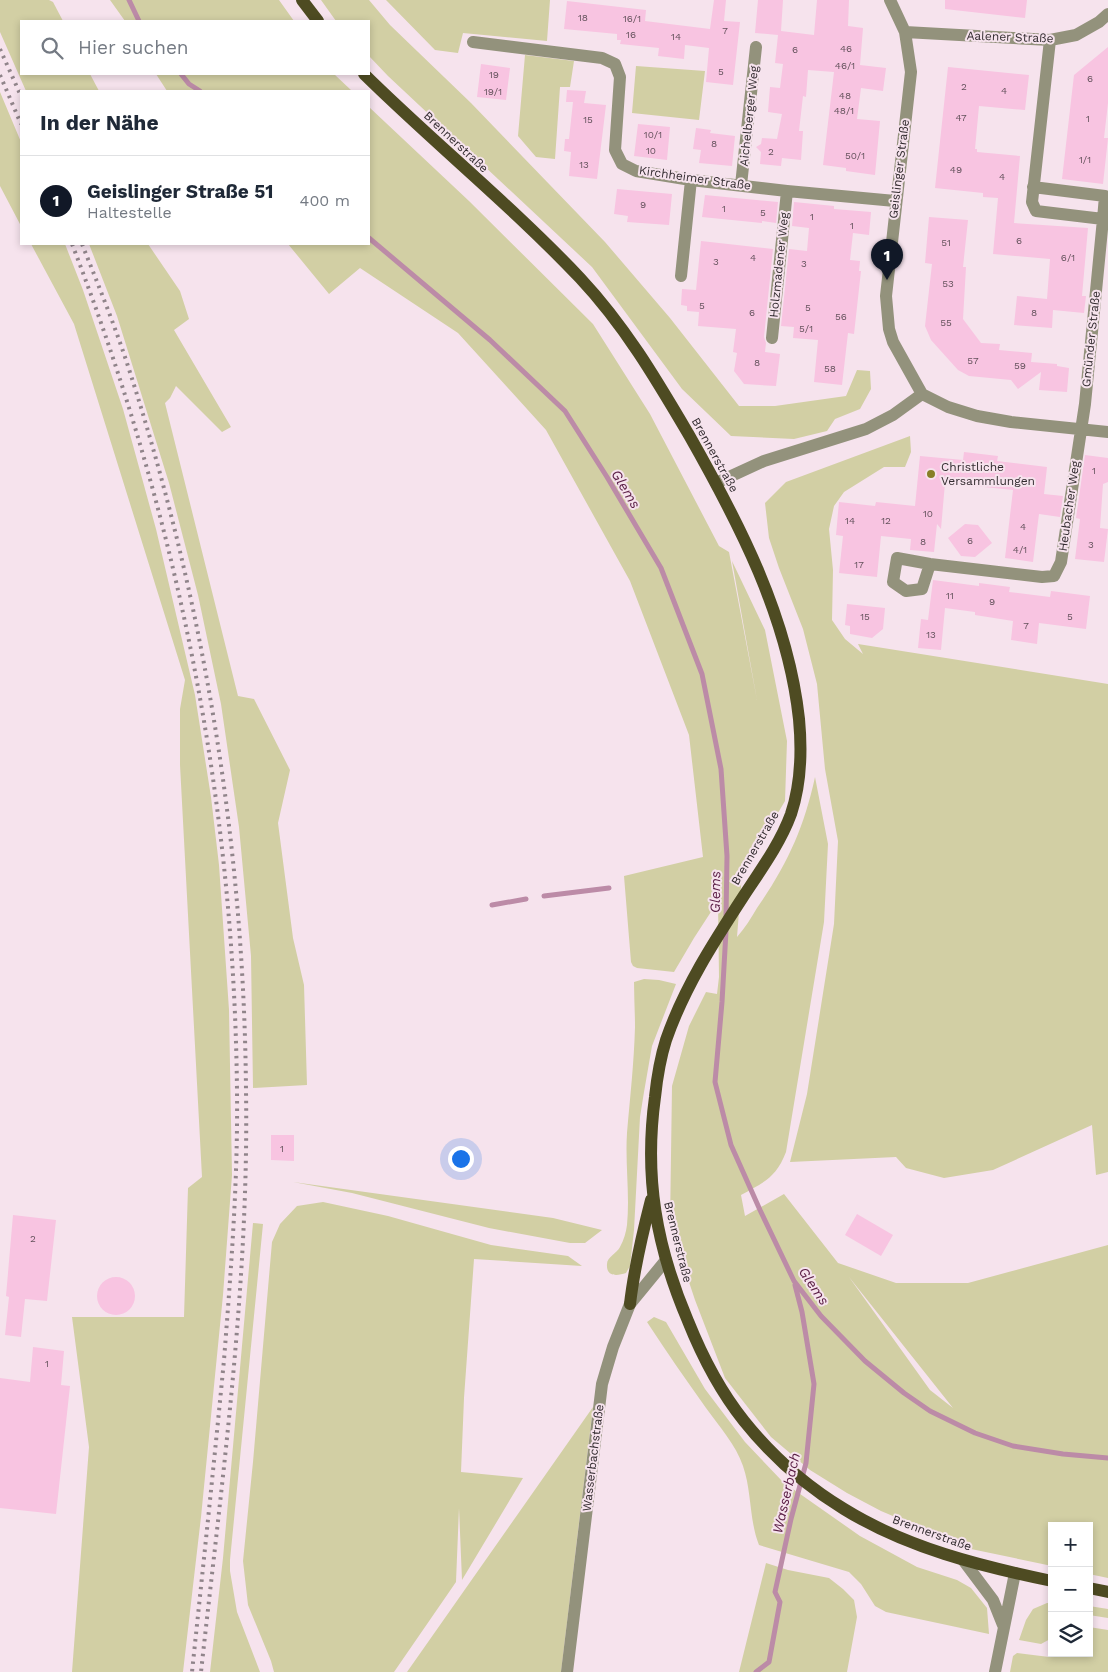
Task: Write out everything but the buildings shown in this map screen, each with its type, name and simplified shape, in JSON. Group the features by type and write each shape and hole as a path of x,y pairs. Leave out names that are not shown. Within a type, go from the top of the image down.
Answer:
{"main road":[{"path":"302,0 317,20"},
{"name":"Brennerstraße","path":"365,75 580,279 614,318 640,353 716,483 761,576 786,654 796,698 799,722 801,755 798,788 788,819 767,860 710,948 684,996 666,1041 658,1073 651,1123 650,1163 652,1196 658,1232 679,1302 698,1347 719,1385 741,1417 787,1467 817,1492 870,1525 918,1545 963,1560 1048,1579"},
{"path":"630,1304 635,1265 652,1196"},
{"path":"1093,1589 1108,1592"}],"street":[{"name":"Geislinger Straße","path":"890,0 905,32 910,72 886,296 889,329 893,342 900,358 922,394"},
{"name":"Aalener Straße","path":"905,32 1050,40 1076,36 1108,14"},
{"path":"1050,40 1032,202 1036,211 1103,219"},
{"name":"Kirchheimer Straße","path":"473,42 602,58 615,64 620,77 615,150 622,164 636,171 691,180 895,201"},
{"name":"Aichelberger Weg","path":"741,185 756,47"},
{"path":"681,276 691,180"},
{"name":"Gmünder Straße","path":"1033,188 1105,196 1085,404 1080,430"},
{"name":"Holzmadener Weg","path":"772,338 787,191"},
{"path":"716,483 764,461 866,428 893,415 922,394 948,407 977,416 1011,422 1108,432"},
{"name":"Heubacher Weg","path":"930,564 1042,577 1054,576 1062,562 1080,430"},
{"name":"Wasserbachstraße","path":"567,1672 602,1384 613,1347 630,1304 666,1260"},
{"path":"963,1560 993,1600 1004,1628"},
{"path":"995,1672 1015,1573"}],"shaded area":[{"path":"0,0 49,0 53,2 62,20 20,20 20,75 91,75 98,90 26,90 0,32"},
{"path":"110,0 279,0 293,20 124,20"},
{"path":"321,0 369,0 390,25 471,103 605,242 670,318 739,406 775,406 846,396 857,370 870,371 871,389 860,409 835,419 827,431 794,439 731,436 682,389 592,267 370,57 370,20 335,20"},
{"path":"386,0 550,0 547,41 463,33 458,53 435,50"},
{"path":"525,55 574,61 570,87 560,87 555,159 536,157 518,136"},
{"path":"636,66 705,71 699,120 632,113"},
{"path":"157,75 335,75 351,90 166,90"},
{"path":"0,92 20,140 20,224 0,186"},
{"path":"370,108 469,201 593,324 650,414 719,546 729,552 757,700 732,561 765,630 787,741 785,801 742,874 737,937 768,892 786,861 806,813 815,777 828,844 824,922 786,1152 773,1174 763,1183 741,1195 745,1216 784,1194 838,1263 896,1283 968,1283 1108,1245 1108,1578 1093,1575 1093,1522 1048,1522 1048,1565 971,1549 881,1511 810,1470 771,1437 725,1378 695,1300 670,1225 672,1086 689,1026 706,992 717,994 719,977 718,901 674,972 637,968 631,962 624,876 703,857 689,735 630,581 546,430 458,333 360,268 329,294 289,245 370,245","holes":["849,1277 953,1408 930,1390"]},
{"path":"32,245 65,245 83,290 123,409 156,529 195,695 211,797 219,865 229,1010 232,1175 223,1295 201,1517 183,1672 72,1672 89,1447 72,1317 184,1317 188,1188 202,1177 180,765 180,709 185,680 74,324"},
{"path":"89,245 149,245 180,291 189,319 174,330 231,427 222,432 176,386 165,403 238,696 254,699 290,770 278,823 293,938 304,985 307,1085 253,1088 251,956 239,827 221,704 198,595 169,483 117,316"},
{"path":"910,436 911,452 905,467 884,467 844,492 834,506 829,529 833,570 832,620 845,639 863,654 858,644 1108,684 1108,1172 1096,1175 1092,1125 993,1170 944,1178 906,1168 896,1157 790,1162 807,1094 834,924 838,841 825,769 817,684 803,629 769,538 765,503 786,482"},
{"path":"644,979 676,984 652,1046 644,1092 640,1117 634,1230 630,1266 626,1273 616,1275 608,1271 607,1262 619,1249 625,1236 627,1225 627,1133 635,1021 634,982"},
{"path":"293,1182 553,1218 602,1230 585,1243 570,1243 489,1228 352,1193"},
{"path":"323,1202 388,1216 491,1245 568,1256 582,1266 474,1259 464,1398 461,1472 523,1478 462,1580 459,1508 456,1582 394,1672 274,1672 248,1605 243,1561 272,1242 280,1224 297,1206"},
{"path":"253,1223 263,1224 230,1571 237,1612 260,1672 210,1672 223,1558"},
{"path":"654,1317 666,1322 705,1389 745,1442 783,1482 860,1536 917,1567 957,1580 971,1588 987,1608 989,1634 886,1612 875,1606 861,1584 849,1572 759,1545 746,1476 740,1458 727,1436 647,1322"},
{"path":"593,1407 561,1672 407,1672"},
{"path":"766,1563 788,1570 829,1578 854,1600 857,1617 847,1672 739,1672"},
{"path":"1048,1603 1048,1640 1041,1644 1019,1640 1026,1620 1033,1609"},
{"path":"1093,1607 1108,1609 1108,1618 1093,1616"},
{"path":"1093,1628 1108,1630 1108,1672 1010,1672 1013,1656 1017,1653 1048,1657 1093,1657"}],"waterway":[{"name":"Glems","path":"129,0 139,20"},
{"name":"Glems","path":"182,75 189,84 198,90"},
{"name":"Glems","path":"370,239 490,340 565,411 661,568 702,674 721,769 727,856 726,917"},
{"path":"544,896 609,888"},
{"path":"492,905 526,899"},
{"name":"Wasserbach","path":"726,931 715,1082 731,1145 794,1281 821,1316 865,1361 904,1393 930,1411 975,1433 1013,1446 1063,1454 1108,1458"},
{"name":"Wasserbach","path":"756,1672 769,1662 780,1602 775,1592 806,1463 814,1384 802,1312 795,1285"}],"railway":[{"path":"0,49 20,94"},
{"path":"0,75 20,122"},
{"path":"72,245 109,346 142,450 170,554 193,660 211,766 225,873 233,982 237,1091 235,1192 224,1360 192,1672"},
{"path":"82,245 126,360 153,449 177,539 214,721 237,905 246,1091 246,1164 243,1236 239,1309 225,1455 201,1672"}],"place":[{"name":"Geislinger Straße 51","path":"887,280"},
{"name":"Christliche Versammlungen","path":"931,474"}]}
